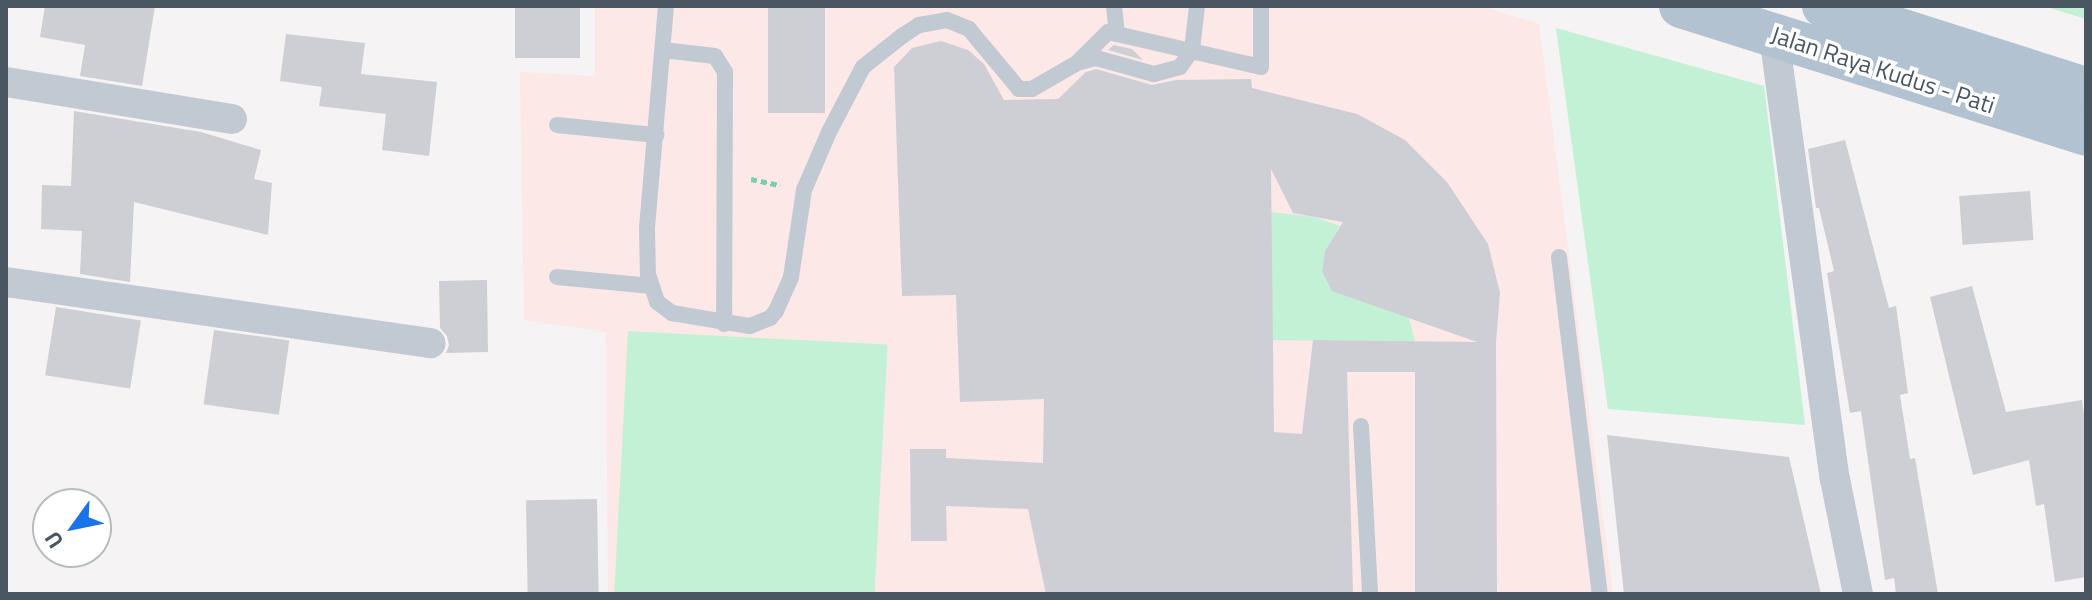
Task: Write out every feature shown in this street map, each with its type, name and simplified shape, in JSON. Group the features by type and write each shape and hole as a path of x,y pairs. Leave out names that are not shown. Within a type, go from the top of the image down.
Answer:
{"main road":[{"name":"Jalan Raya Kudus - Pati","path":"1681,6 2086,134"},
{"name":"Jalan Raya Kudus - Pati","path":"1824,6 2086,89"}],"street":[{"path":"1774,36 1835,479 1858,594"},
{"path":"6,82 232,119"},
{"path":"6,282 431,343"}],"lane":[{"path":"666,6 646,260 652,286 657,302 672,313 750,326 770,318 776,311 791,277 804,190 829,132 863,67 919,25 947,20 969,29 1019,89 1032,89 1077,63 1096,58 1154,74 1168,73 1180,67 1192,50 1197,6"},
{"path":"1114,6 1117,33"},
{"path":"1077,63 1099,37 1117,33 1261,67 1261,6"},
{"path":"663,50 715,56 723,66 724,324"},
{"path":"557,125 656,135"},
{"path":"1559,257 1600,594"},
{"path":"557,277 652,286"},
{"path":"1361,426 1370,594"}],"path":[{"path":"724,174 804,190"}],"shaded area":[{"path":"595,6 1482,6 1539,24 1613,594 608,594 606,332 524,320 520,72 595,76"}],"green space":[{"path":"2043,6 2086,6 2086,19"},
{"path":"1556,28 1764,86 1805,425 1608,409"},
{"path":"1271,212 1314,217 1340,226 1325,251 1322,271 1403,296 1415,341 1232,340"},
{"path":"628,331 888,345 875,594 614,594"}],"building":[{"path":"45,6 155,6 142,86 80,76 85,45 40,37"},
{"path":"515,6 580,6 580,58 515,58"},
{"path":"768,6 825,6 825,113 768,113"},
{"path":"286,34 365,43 361,74 437,82 429,156 382,150 386,114 319,106 322,87 280,81"},
{"path":"941,41 968,50 984,64 1004,100 1058,99 1086,72 1096,69 1152,85 1176,80 1251,79 1252,88 1357,114 1405,140 1447,182 1488,244 1500,293 1496,342 1497,594 1415,594 1415,372 1347,372 1353,594 1046,594 1028,509 946,506 947,541 911,541 910,449 946,449 946,458 1043,463 1044,399 960,402 956,295 902,296 894,67 912,48","holes":["1271,169 1293,213 1343,222 1325,251 1322,271 1332,291 1477,342 1313,340 1302,434 1274,432"]},
{"path":"1114,45 1132,49 1143,60 1108,50"},
{"path":"74,111 201,132 261,150 254,179 272,183 268,235 134,202 130,282 80,274 82,231 41,229 42,185 71,186"},
{"path":"1845,140 1889,308 1896,306 1908,393 1900,395 1910,459 1915,458 1938,594 1896,594 1894,578 1885,580 1861,411 1850,413 1827,273 1834,271 1819,208 1816,208 1808,149"},
{"path":"2030,191 2033,240 1963,245 1959,196"},
{"path":"487,280 488,352 446,353 449,345 447,336 440,328 439,281"},
{"path":"1972,286 2006,412 2082,400 2086,428 2086,577 2055,582 2044,504 2036,506 2029,460 1973,475 1930,297"},
{"path":"56,307 141,320 130,389 45,375"},
{"path":"214,330 289,341 279,415 204,404"},
{"path":"1607,435 1789,457 1821,594 1624,594"},
{"path":"597,499 599,594 528,594 526,500"}]}
